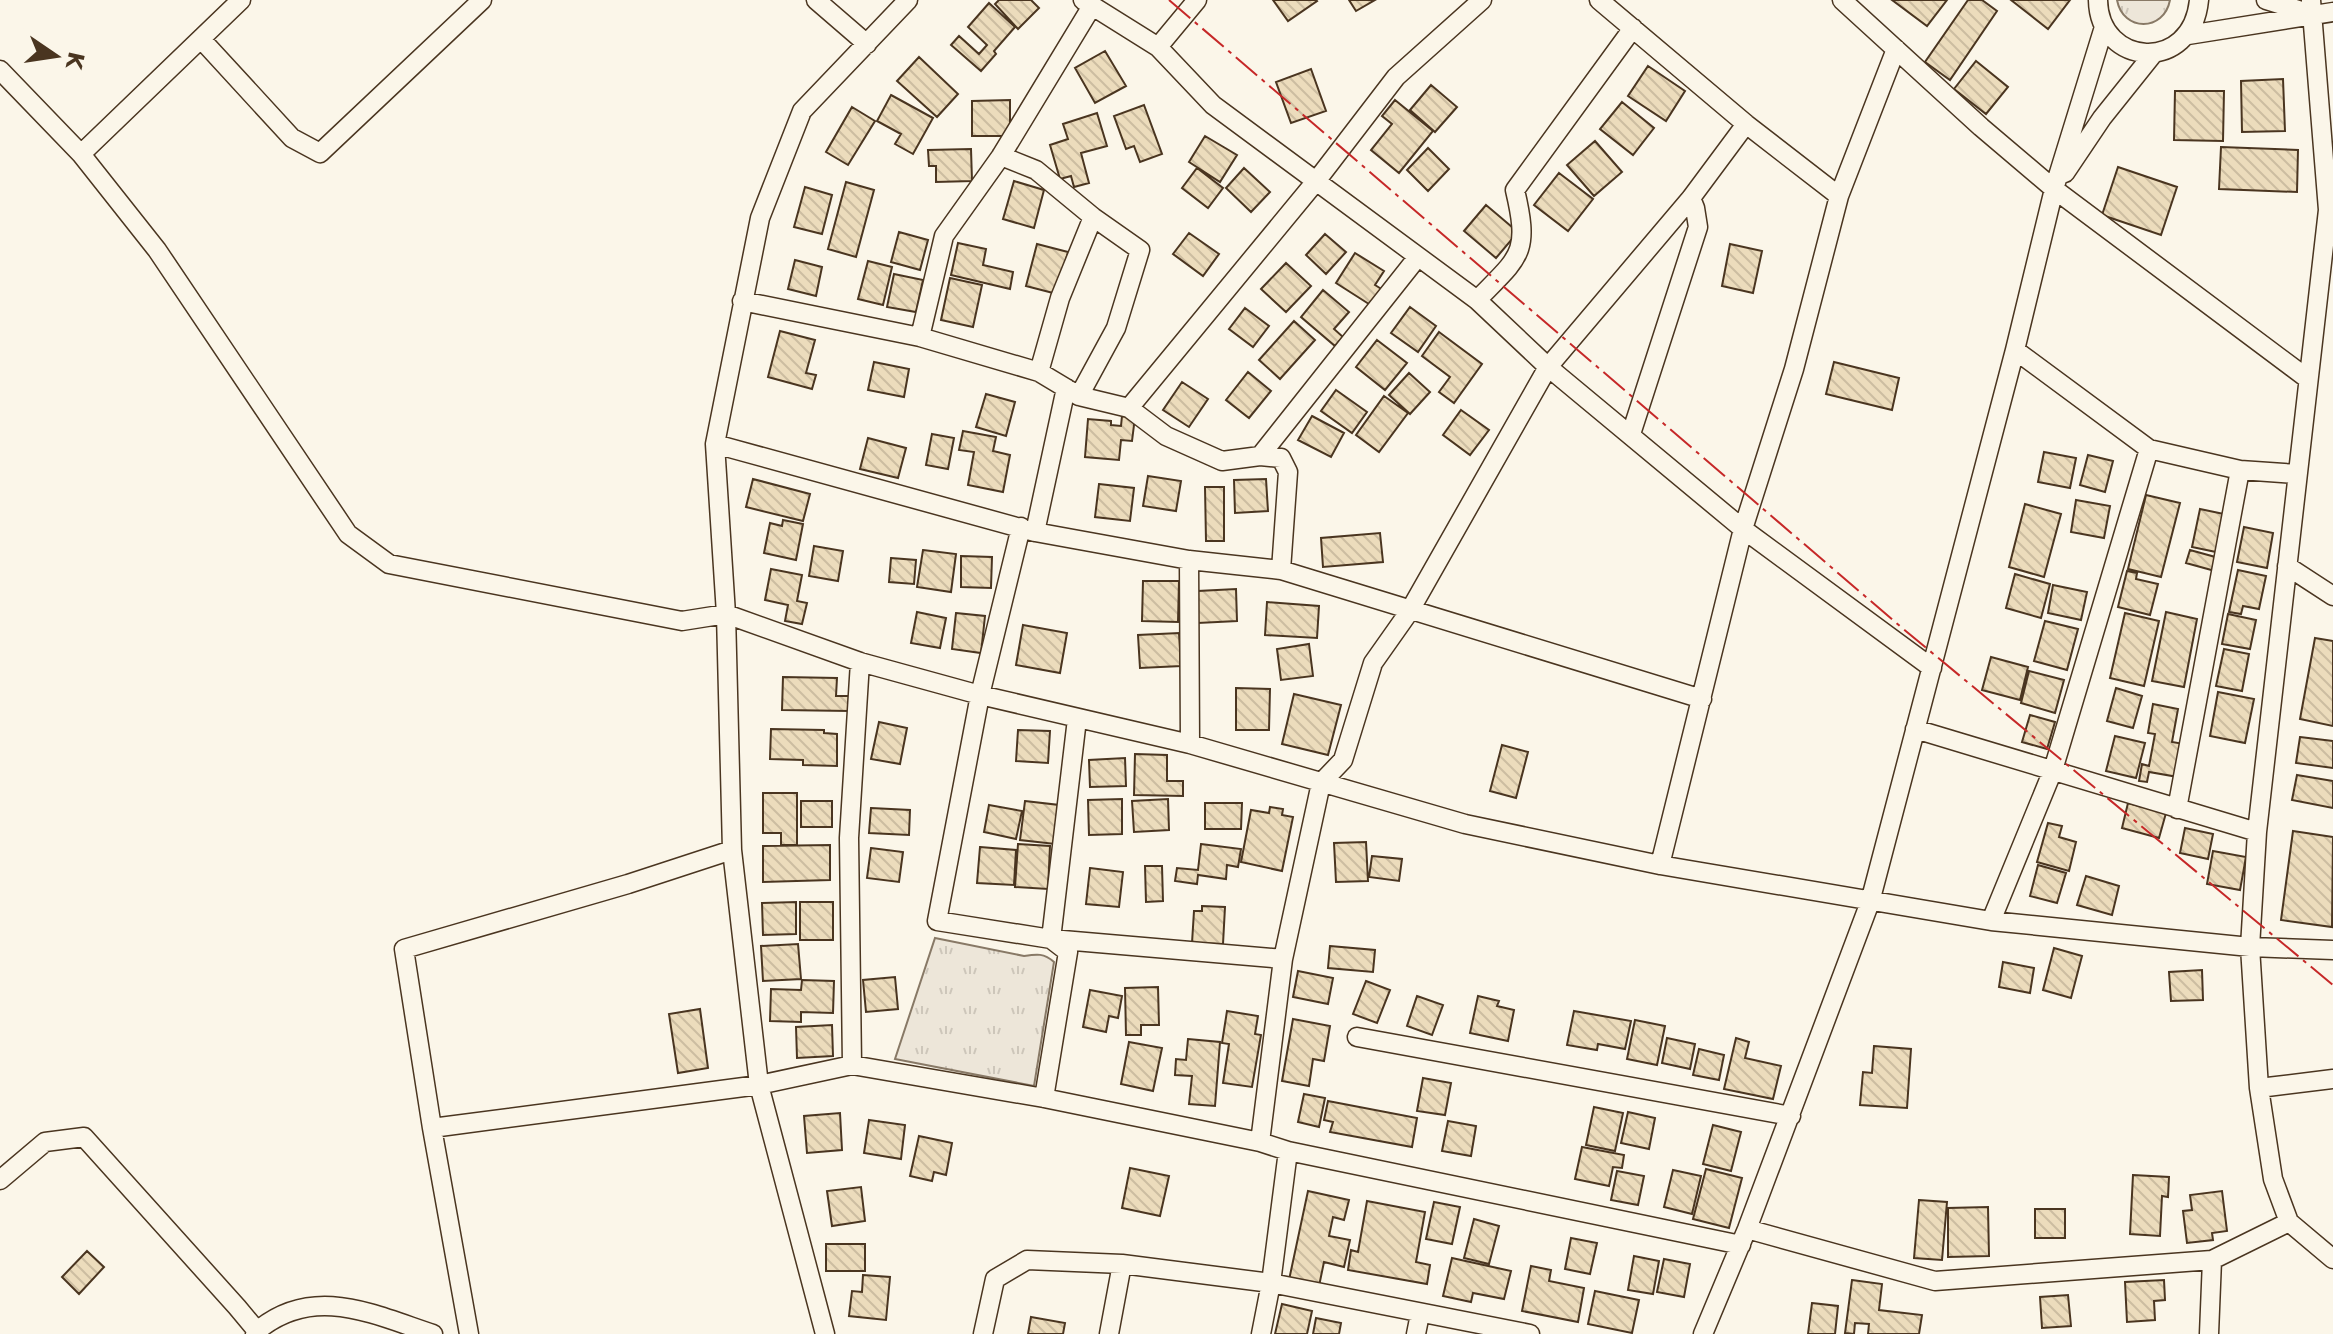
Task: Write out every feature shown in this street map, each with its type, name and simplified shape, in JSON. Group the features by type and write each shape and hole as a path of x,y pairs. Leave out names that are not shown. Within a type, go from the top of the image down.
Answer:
{"street":[{"path":"81,154 241,0"},
{"path":"201,39 292,138 320,153 482,0"},
{"path":"816,0 867,44"},
{"path":"825,1334 759,1085 732,850 726,614 715,444 760,218 802,111 908,0"},
{"path":"1158,47 1197,0"},
{"path":"1129,408 1317,180 1396,77 1482,0"},
{"path":"1599,0 1746,124 1839,196"},
{"path":"1842,0 2054,189 2308,379"},
{"path":"2098,0 2104,27 2117,42 2134,52 2154,53 2173,47 2188,35 2197,17 2199,0"},
{"path":"2266,0 2333,12"},
{"path":"920,337 944,236 1001,156 1088,3 1158,47 1213,105 1477,300 1548,367 1743,529 1932,668"},
{"path":"2188,35 2311,7"},
{"path":"2311,7 2330,210 2328,259 2308,379 2297,474 2257,832 2250,947 2259,1088 2273,1179 2289,1222 2333,1259"},
{"path":"1703,1334 1791,1116 1870,902 2015,350 2054,189 2104,27"},
{"path":"1477,300 1513,263 1522,243 1522,219 1515,190 1633,28"},
{"path":"1660,865 1743,529 1794,369 1839,196 1896,49"},
{"path":"2054,189 2102,118 2154,53"},
{"path":"0,70 81,154 157,250 348,534 389,564 682,621 726,614 860,662 980,695 1190,744 1465,824 1660,865 1991,921 2250,947 2333,950"},
{"path":"1260,1142 1283,959 1321,783 1343,760 1373,663 1409,612 1548,367 1691,198 1746,124"},
{"path":"1001,156 1036,170 1093,217 1140,250 1116,328 1073,392 1028,530 980,695 937,921 1051,939 1283,959"},
{"path":"1631,434 1698,227 1691,198"},
{"path":"1039,372 1060,298 1093,217"},
{"path":"1260,456 1417,258"},
{"path":"742,301 920,337 1039,372 1073,392 1129,408 1166,436 1222,461 1260,456 1281,458 1288,472 1281,570"},
{"path":"2015,350 2149,449 2240,470 2297,474"},
{"path":"715,444 1028,530 1189,560 1281,570 1409,612 1702,699"},
{"path":"1991,921 2053,770 2149,449"},
{"path":"2177,809 2240,470"},
{"path":"1189,560 1190,744"},
{"path":"2287,566 2333,596"},
{"path":"852,1065 849,838 860,662"},
{"path":"1051,939 1077,719"},
{"path":"1915,729 2257,832"},
{"path":"469,1334 404,949 628,884 732,850"},
{"path":"1044,1098 1068,952 1051,939"},
{"path":"1357,1037 1791,1116"},
{"path":"432,1128 759,1085 852,1065 1044,1098 1260,1142 1288,1151 1744,1237 1935,1281 2212,1260 2289,1222"},
{"path":"2259,1088 2333,1079"},
{"path":"0,1180 45,1142 84,1137 256,1332 279,1315 304,1306 318,1305 370,1314 433,1334"},
{"path":"1261,1334 1271,1283 1288,1151"},
{"path":"983,1334 995,1279 1027,1260 1122,1264 1271,1283 1530,1334"},
{"path":"2212,1260 2212,1334"},
{"path":"1109,1334 1122,1264"},
{"path":"1416,1334 1420,1314"}],"green space":[{"path":"2117,0 2170,0 2160,18 2144,24 2127,18"},
{"path":"935,938 1024,956 1040,955 1054,962 1034,1086 895,1059"}],"building":[{"path":"999,0 1031,0 1039,8 1018,29 995,4"},
{"path":"1273,0 1316,0 1317,1 1288,21"},
{"path":"1349,0 1375,0 1356,11"},
{"path":"1892,0 1947,0 1927,26"},
{"path":"1968,0 1982,0 1997,11 1950,80 1925,62"},
{"path":"2011,0 2070,0 2048,29"},
{"path":"989,3 1015,27 981,71 951,45 959,36 979,54 987,45 968,27"},
{"path":"1105,51 1126,86 1095,103 1075,68"},
{"path":"919,57 958,94 937,117 897,81"},
{"path":"1976,61 2008,87 1986,114 1954,89"},
{"path":"1648,66 1685,91 1666,121 1628,96"},
{"path":"1311,69 1326,111 1291,123 1276,82"},
{"path":"2283,79 2285,131 2242,132 2241,81"},
{"path":"1431,85 1457,107 1435,132 1410,110"},
{"path":"2175,91 2224,91 2223,141 2174,140"},
{"path":"891,95 933,118 913,154 895,144 901,134 877,121"},
{"path":"1010,100 1010,136 972,136 972,101"},
{"path":"1395,100 1433,131 1399,173 1371,150 1392,124 1382,116"},
{"path":"1622,102 1654,128 1633,155 1600,129"},
{"path":"1144,105 1162,154 1140,162 1134,146 1126,149 1114,116"},
{"path":"852,107 875,121 848,165 826,152"},
{"path":"1097,113 1107,146 1081,153 1089,183 1074,187 1071,176 1060,179 1050,145 1068,139 1063,124"},
{"path":"1205,136 1237,155 1220,182 1189,162"},
{"path":"1595,141 1622,172 1594,196 1567,165"},
{"path":"2221,147 2298,150 2297,192 2219,189"},
{"path":"1428,148 1449,169 1428,191 1407,170"},
{"path":"971,149 972,181 936,182 936,166 929,166 928,150"},
{"path":"2118,167 2177,187 2161,235 2102,215"},
{"path":"1197,168 1223,188 1208,208 1182,188"},
{"path":"1244,168 1270,192 1251,212 1226,188"},
{"path":"1559,173 1593,199 1568,231 1534,205"},
{"path":"1014,181 1044,190 1034,228 1003,219"},
{"path":"846,182 874,190 856,257 828,249"},
{"path":"805,187 832,195 822,234 794,227"},
{"path":"1486,205 1518,232 1496,258 1464,231"},
{"path":"899,232 928,240 920,270 891,262"},
{"path":"1189,233 1219,254 1203,276 1173,254"},
{"path":"1325,234 1346,252 1326,274 1306,255"},
{"path":"958,243 986,249 983,265 1013,272 1010,289 951,275"},
{"path":"1037,244 1068,252 1057,294 1026,286"},
{"path":"1730,244 1762,251 1753,293 1722,286"},
{"path":"1355,253 1384,271 1375,285 1383,290 1372,306 1336,283"},
{"path":"795,260 822,267 816,296 788,289"},
{"path":"868,261 892,267 883,305 858,299"},
{"path":"1286,263 1311,286 1286,312 1261,289"},
{"path":"894,274 923,280 916,312 887,307"},
{"path":"950,278 982,285 973,327 941,320"},
{"path":"1323,290 1349,312 1334,329 1343,337 1335,346 1301,317"},
{"path":"1410,307 1436,326 1418,352 1391,333"},
{"path":"1245,308 1269,326 1253,347 1229,329"},
{"path":"1294,321 1315,340 1280,379 1259,360"},
{"path":"780,331 815,340 806,373 816,375 812,389 768,377"},
{"path":"1439,332 1482,364 1454,403 1439,392 1450,377 1422,356"},
{"path":"1377,340 1407,363 1385,390 1356,367"},
{"path":"874,362 909,369 904,397 868,390"},
{"path":"1834,362 1899,378 1892,410 1826,394"},
{"path":"1248,372 1271,391 1249,418 1226,400"},
{"path":"1409,373 1430,392 1410,414 1389,395"},
{"path":"1182,382 1208,399 1189,427 1163,410"},
{"path":"1336,390 1367,412 1352,433 1321,411"},
{"path":"986,394 1015,402 1006,436 976,427"},
{"path":"1384,396 1408,413 1379,452 1356,435"},
{"path":"1461,410 1489,430 1470,455 1443,435"},
{"path":"1122,416 1135,417 1132,441 1121,440 1119,460 1085,457 1088,419 1111,421 1111,425 1121,426"},
{"path":"1312,416 1344,433 1331,457 1298,440"},
{"path":"963,431 996,437 993,451 1010,455 1003,492 968,485 974,452 959,450"},
{"path":"932,434 954,438 948,469 926,465"},
{"path":"868,438 906,448 898,478 860,469"},
{"path":"2044,452 2076,458 2070,488 2038,482"},
{"path":"2088,455 2113,461 2105,492 2080,485"},
{"path":"1148,476 1181,481 1176,511 1143,506"},
{"path":"753,479 810,494 803,521 746,507"},
{"path":"1266,479 1268,511 1235,513 1234,480"},
{"path":"1099,484 1134,488 1130,521 1095,517"},
{"path":"1205,487 1224,487 1224,541 1206,541"},
{"path":"2146,495 2180,503 2161,577 2128,569"},
{"path":"2076,500 2110,506 2104,538 2071,532"},
{"path":"2025,504 2061,514 2044,577 2009,567"},
{"path":"2200,509 2224,514 2216,552 2192,547"},
{"path":"783,520 803,524 796,560 764,553 770,523 782,526"},
{"path":"2244,527 2273,533 2267,568 2237,562"},
{"path":"1380,533 1383,562 1323,567 1321,538"},
{"path":"814,546 843,551 838,581 809,576"},
{"path":"923,550 956,554 951,592 917,587"},
{"path":"2190,550 2219,558 2215,571 2186,563"},
{"path":"961,556 992,557 991,588 961,587"},
{"path":"891,558 916,560 914,584 889,582"},
{"path":"771,569 802,575 797,601 807,603 802,624 785,621 788,605 765,600"},
{"path":"2238,570 2266,576 2259,609 2243,606 2241,614 2229,612"},
{"path":"2127,571 2137,573 2136,579 2158,584 2150,615 2118,607"},
{"path":"2015,574 2050,584 2041,618 2006,608"},
{"path":"1143,581 1179,581 1178,622 1142,621"},
{"path":"2053,585 2087,592 2081,620 2048,613"},
{"path":"1236,589 1237,621 1198,623 1198,591"},
{"path":"1267,602 1319,606 1317,638 1265,635"},
{"path":"917,612 946,618 940,648 911,643"},
{"path":"2166,612 2197,619 2184,687 2152,681"},
{"path":"956,613 985,616 981,653 952,649"},
{"path":"2125,613 2159,621 2144,686 2110,678"},
{"path":"2228,614 2256,620 2250,649 2222,644"},
{"path":"2045,621 2078,629 2067,670 2034,661"},
{"path":"1023,625 1067,633 1060,673 1016,665"},
{"path":"1179,633 1181,666 1140,668 1138,635"},
{"path":"2315,638 2333,641 2333,726 2300,719"},
{"path":"1309,644 1313,676 1281,680 1277,649"},
{"path":"2224,649 2249,654 2242,691 2216,686"},
{"path":"1991,657 2028,667 2020,700 1982,690"},
{"path":"2029,671 2064,680 2055,713 2021,703"},
{"path":"783,677 837,678 836,696 849,696 849,711 782,710"},
{"path":"1236,688 1270,689 1269,730 1236,730"},
{"path":"2116,688 2142,696 2133,728 2107,721"},
{"path":"2218,692 2254,699 2245,743 2210,736"},
{"path":"1294,694 1341,705 1328,755 1282,744"},
{"path":"2153,704 2178,709 2172,742 2184,744 2178,777 2149,772 2147,782 2139,781 2142,764 2149,766 2155,734 2148,733"},
{"path":"2030,715 2055,722 2047,749 2022,742"},
{"path":"879,722 907,728 900,764 871,759"},
{"path":"771,729 824,730 824,733 837,734 837,766 803,765 803,760 770,759"},
{"path":"1018,730 1050,731 1048,763 1016,761"},
{"path":"2115,736 2145,743 2136,778 2106,771"},
{"path":"2300,737 2333,741 2333,768 2296,763"},
{"path":"1502,745 1528,752 1516,798 1490,791"},
{"path":"1135,754 1167,755 1167,781 1183,781 1183,796 1134,795"},
{"path":"1125,758 1126,786 1090,787 1089,760"},
{"path":"2297,775 2333,781 2333,808 2292,800"},
{"path":"763,793 797,793 797,845 781,845 781,833 763,833"},
{"path":"1122,799 1122,834 1089,835 1088,800"},
{"path":"1168,799 1169,830 1134,832 1132,801"},
{"path":"801,801 832,801 832,827 801,827"},
{"path":"1025,801 1059,805 1055,844 1020,840"},
{"path":"1205,803 1242,803 1241,829 1205,829"},
{"path":"2128,803 2166,813 2159,838 2122,828"},
{"path":"989,805 1022,811 1016,839 984,832"},
{"path":"1270,807 1283,809 1282,815 1293,817 1282,871 1241,862 1251,810 1269,813"},
{"path":"871,808 910,810 909,835 869,833"},
{"path":"2048,823 2062,826 2059,837 2076,842 2069,871 2037,862"},
{"path":"2185,828 2213,834 2208,859 2180,853"},
{"path":"2293,831 2333,837 2332,927 2281,920"},
{"path":"1366,842 1368,881 1336,882 1334,843"},
{"path":"1018,844 1050,846 1048,889 1015,887"},
{"path":"1201,844 1241,849 1238,867 1227,865 1226,879 1198,875 1197,884 1175,881 1177,868 1198,870"},
{"path":"830,845 830,880 763,882 763,846"},
{"path":"980,847 1016,850 1014,885 977,883"},
{"path":"871,848 903,852 899,882 867,878"},
{"path":"2213,851 2246,857 2240,890 2207,884"},
{"path":"1372,856 1402,859 1399,881 1369,877"},
{"path":"2038,865 2066,873 2057,903 2030,896"},
{"path":"1145,866 1162,866 1163,901 1146,902"},
{"path":"1090,868 1123,872 1119,907 1086,904"},
{"path":"2086,876 2119,886 2112,915 2077,905"},
{"path":"796,902 796,934 763,935 762,903"},
{"path":"800,902 833,902 833,940 800,940"},
{"path":"1202,906 1225,907 1223,944 1192,943 1194,911 1202,911"},
{"path":"798,944 801,979 763,981 761,946"},
{"path":"1330,946 1375,950 1373,972 1328,968"},
{"path":"2054,948 2082,956 2071,998 2043,990"},
{"path":"2003,962 2034,968 2030,993 1999,987"},
{"path":"2202,970 2203,1000 2171,1001 2169,972"},
{"path":"1298,971 1333,978 1328,1004 1293,997"},
{"path":"895,977 898,1009 866,1012 863,980"},
{"path":"802,980 834,981 833,1013 801,1012 801,1022 770,1021 771,989 801,990"},
{"path":"1366,981 1390,990 1377,1023 1353,1014"},
{"path":"1158,987 1159,1025 1141,1025 1141,1035 1126,1035 1125,988"},
{"path":"1090,990 1122,996 1118,1018 1109,1016 1106,1032 1083,1027"},
{"path":"1417,996 1443,1005 1432,1035 1407,1026"},
{"path":"1478,996 1499,1001 1497,1006 1514,1010 1508,1041 1470,1033"},
{"path":"700,1009 708,1068 678,1073 669,1014"},
{"path":"1227,1011 1258,1016 1255,1034 1261,1035 1252,1087 1223,1083 1229,1044 1222,1043"},
{"path":"1574,1011 1631,1021 1625,1049 1598,1044 1597,1050 1567,1045"},
{"path":"1293,1019 1330,1026 1324,1061 1313,1059 1309,1086 1282,1081"},
{"path":"1635,1020 1665,1026 1657,1065 1627,1059"},
{"path":"832,1025 833,1056 797,1058 796,1027"},
{"path":"1667,1038 1695,1044 1690,1069 1662,1063"},
{"path":"1736,1038 1749,1042 1745,1058 1781,1066 1773,1099 1724,1089"},
{"path":"1188,1039 1220,1042 1215,1106 1189,1104 1192,1076 1175,1075 1176,1059 1186,1060"},
{"path":"1129,1042 1162,1048 1153,1091 1121,1084"},
{"path":"1874,1046 1911,1049 1907,1108 1860,1105 1863,1072 1872,1073"},
{"path":"1699,1049 1724,1055 1719,1080 1693,1075"},
{"path":"1423,1078 1451,1083 1445,1115 1417,1111"},
{"path":"1304,1094 1325,1098 1319,1127 1298,1122"},
{"path":"1328,1101 1417,1118 1412,1147 1330,1132 1333,1122 1324,1120"},
{"path":"1594,1107 1623,1113 1615,1151 1586,1145"},
{"path":"1628,1112 1655,1118 1649,1149 1621,1143"},
{"path":"840,1113 842,1150 807,1153 804,1116"},
{"path":"869,1120 905,1125 901,1159 864,1153"},
{"path":"1448,1121 1476,1126 1471,1156 1442,1151"},
{"path":"1713,1125 1741,1132 1731,1171 1703,1164"},
{"path":"919,1136 952,1143 946,1175 934,1172 932,1181 910,1176"},
{"path":"1582,1147 1624,1155 1622,1168 1613,1167 1609,1186 1575,1179"},
{"path":"1130,1168 1169,1176 1160,1216 1122,1208"},
{"path":"1706,1169 1742,1178 1729,1228 1693,1219"},
{"path":"1673,1170 1701,1176 1692,1214 1664,1207"},
{"path":"1617,1171 1644,1176 1638,1205 1611,1200"},
{"path":"2133,1175 2169,1177 2168,1197 2162,1196 2160,1236 2130,1234"},
{"path":"861,1187 865,1221 832,1226 827,1191"},
{"path":"1308,1191 1349,1200 1344,1220 1333,1217 1329,1236 1350,1240 1344,1267 1324,1262 1319,1286 1289,1280"},
{"path":"2222,1191 2227,1231 2212,1233 2213,1240 2187,1243 2183,1211 2192,1210 2190,1195"},
{"path":"1919,1200 1947,1202 1942,1260 1914,1258"},
{"path":"1367,1201 1425,1212 1416,1262 1430,1265 1427,1284 1348,1270 1351,1250 1358,1252"},
{"path":"1434,1202 1460,1207 1452,1244 1426,1239"},
{"path":"1988,1207 1989,1256 1948,1257 1948,1208"},
{"path":"2035,1209 2065,1209 2065,1238 2035,1238"},
{"path":"1474,1219 1499,1226 1489,1264 1464,1258"},
{"path":"1571,1238 1597,1243 1590,1274 1565,1269"},
{"path":"826,1244 865,1244 865,1271 826,1271"},
{"path":"87,1251 104,1267 79,1294 62,1277"},
{"path":"1634,1256 1659,1261 1653,1294 1628,1290"},
{"path":"1452,1258 1511,1271 1504,1299 1473,1293 1471,1302 1443,1296"},
{"path":"1664,1259 1690,1264 1684,1297 1657,1292"},
{"path":"1531,1266 1551,1270 1549,1281 1584,1288 1578,1322 1522,1311"},
{"path":"863,1275 890,1277 886,1320 849,1316 852,1291 862,1292"},
{"path":"1852,1280 1882,1284 1879,1310 1922,1315 1919,1334 1868,1334 1869,1324 1855,1323 1854,1334 1845,1333"},
{"path":"2164,1280 2165,1300 2154,1301 2155,1320 2127,1322 2125,1282"},
{"path":"1595,1291 1639,1300 1632,1333 1588,1324"},
{"path":"2068,1295 2071,1326 2042,1328 2040,1297"},
{"path":"1812,1303 1838,1306 1835,1334 1808,1334"},
{"path":"1282,1304 1312,1311 1307,1334 1275,1334"},
{"path":"1031,1317 1065,1323 1063,1334 1028,1334"},
{"path":"1316,1318 1341,1323 1339,1334 1313,1334"}],"power":[{"path":"1169,0 1901,627 2333,985"}]}
